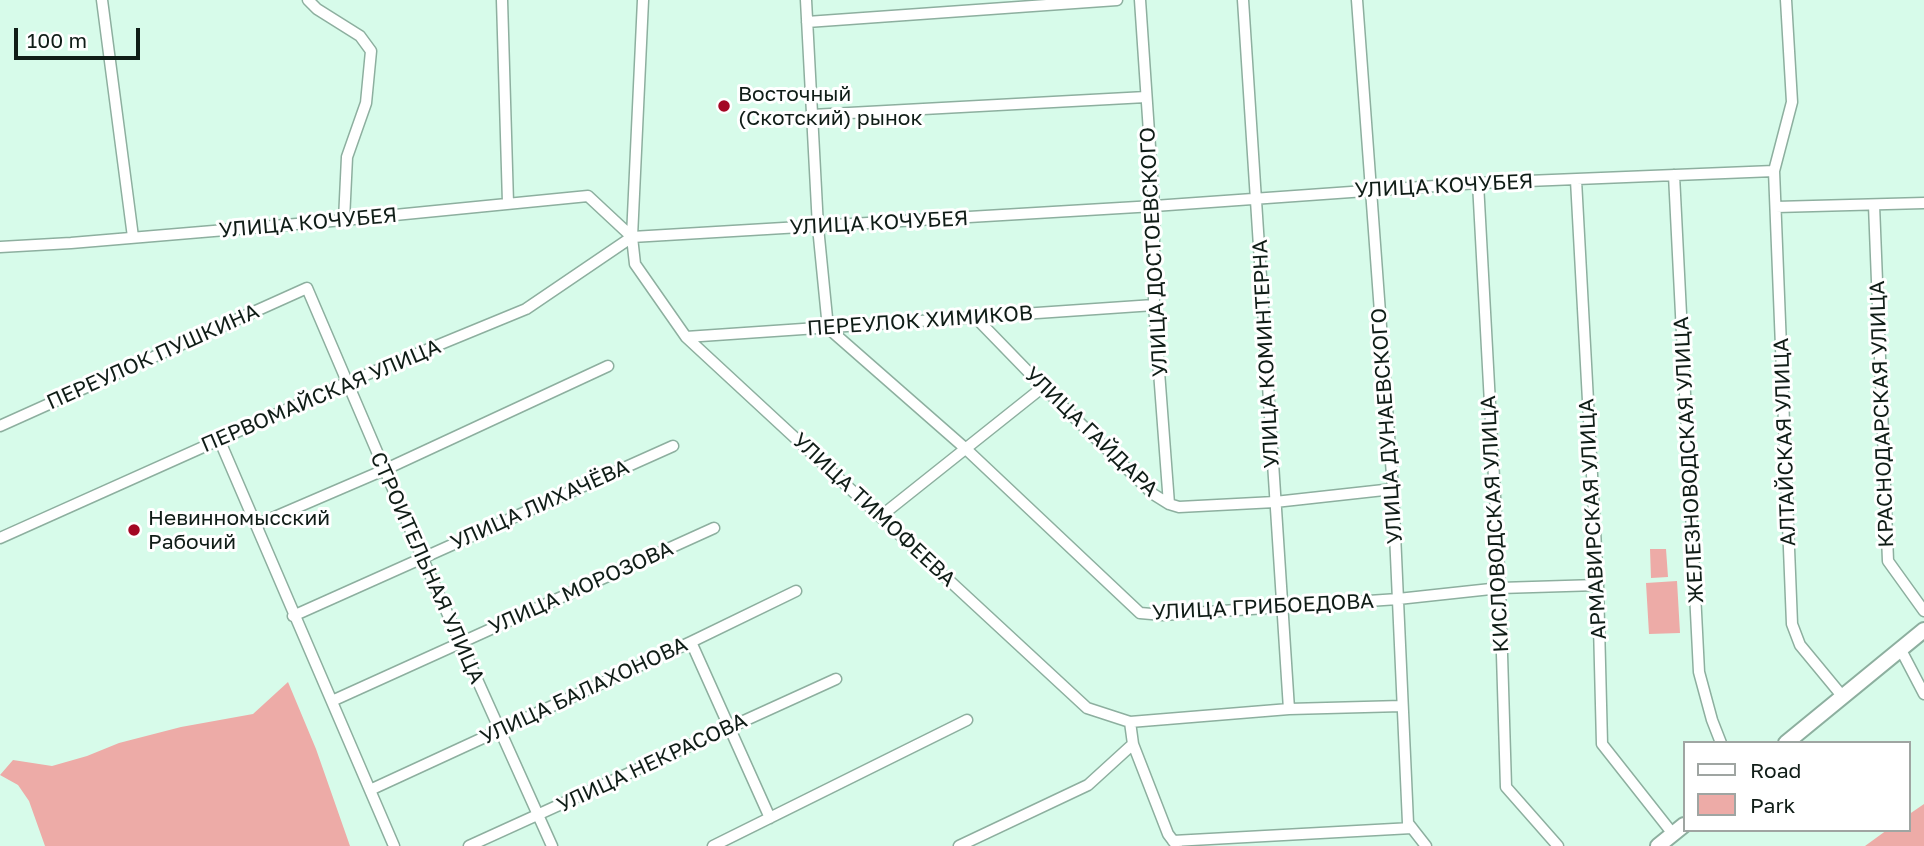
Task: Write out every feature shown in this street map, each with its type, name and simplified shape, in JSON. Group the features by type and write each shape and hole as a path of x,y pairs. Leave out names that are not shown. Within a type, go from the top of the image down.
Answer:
{"main road":[{"path":"1788,741 1924,631"},
{"path":"1658,846 1679,829"}],"street":[{"path":"102,0 133,237"},
{"path":"308,0 317,9 360,36 371,51 366,103 347,157 344,220"},
{"path":"502,0 508,203"},
{"name":"УЛИЦА ТИМОФЕЕВА","path":"643,0 632,237 635,264 686,337 1087,708 1130,722 1289,709 1402,706"},
{"path":"806,0 818,227 828,328"},
{"path":"807,22 1117,0"},
{"name":"УЛИЦА ДОСТОЕВСКОГО","path":"1140,0 1154,206 1154,305 1169,504"},
{"name":"УЛИЦА КОМИНТЕРНА","path":"1243,0 1289,709"},
{"name":"УЛИЦА ДУНАЕВСКОГО","path":"1357,0 1393,489 1408,824 1426,846"},
{"name":"АЛТАЙСКАЯ УЛИЦА","path":"1786,0 1792,102 1774,171 1791,624 1800,645 1843,696"},
{"path":"811,116 1146,97"},
{"name":"УЛИЦА КОЧУБЕЯ","path":"0,247 344,220 588,196 632,237 1154,206 1478,183 1774,171"},
{"name":"ЖЕЛЕЗНОВОДСКАЯ УЛИЦА","path":"1674,175 1699,672 1720,741"},
{"name":"АРМАВИРСКАЯ УЛИЦА","path":"1576,180 1598,585 1602,744 1679,829"},
{"name":"КИСЛОВОДСКАЯ УЛИЦА","path":"1478,183 1500,588 1506,788 1558,846"},
{"path":"1776,207 1924,203"},
{"name":"КРАСНОДАРСКАЯ УЛИЦА","path":"1874,205 1888,561 1924,611"},
{"name":"ПЕРВОМАЙСКАЯ УЛИЦА","path":"0,538 346,383 526,309 632,237"},
{"name":"СТРОИТЕЛЬНАЯ УЛИЦА","path":"307,288 422,557 551,846"},
{"name":"ПЕРЕУЛОК ПУШКИНА","path":"0,426 307,288"},
{"name":"ПЕРЕУЛОК ХИМИКОВ","path":"686,337 1154,305"},
{"name":"УЛИЦА ГАЙДАРА","path":"975,317 1153,494 1169,504 1179,507 1275,502 1393,489"},
{"name":"УЛИЦА ГРИБОЕДОВА","path":"828,328 966,449 1140,613 1163,614 1398,599 1500,588 1598,585"},
{"path":"256,525 384,470 608,366"},
{"path":"881,516 1043,387"},
{"path":"219,439 394,846"},
{"name":"УЛИЦА ЛИХАЧЁВА","path":"293,615 673,446"},
{"name":"УЛИЦА МОРОЗОВА","path":"332,701 715,528"},
{"name":"УЛИЦА БАЛАХОНОВА","path":"370,790 796,591"},
{"path":"691,642 770,818"},
{"path":"1901,650 1924,694"},
{"name":"УЛИЦА НЕКРАСОВА","path":"469,846 836,679"},
{"path":"713,846 967,720"},
{"path":"1130,722 1133,744 1168,834 1175,844 1412,828"},
{"path":"959,846 1088,785 1133,744"},
{"path":"1267,836 1276,846"}],"green space":[{"path":"1650,549 1666,549 1668,577 1651,578"},
{"path":"1677,581 1680,633 1649,634 1646,583"},
{"path":"288,682 316,749 350,846 45,846 29,801 18,785 0,775 13,760 52,766 119,743 181,727 253,714"},
{"path":"1924,804 1924,846 1865,846 1884,832 1910,832 1910,814"}],"place":[{"name":"Восточный (Скотский) рынок","path":"724,106"},
{"name":"Невинномысский Рабочий","path":"134,530"}]}
